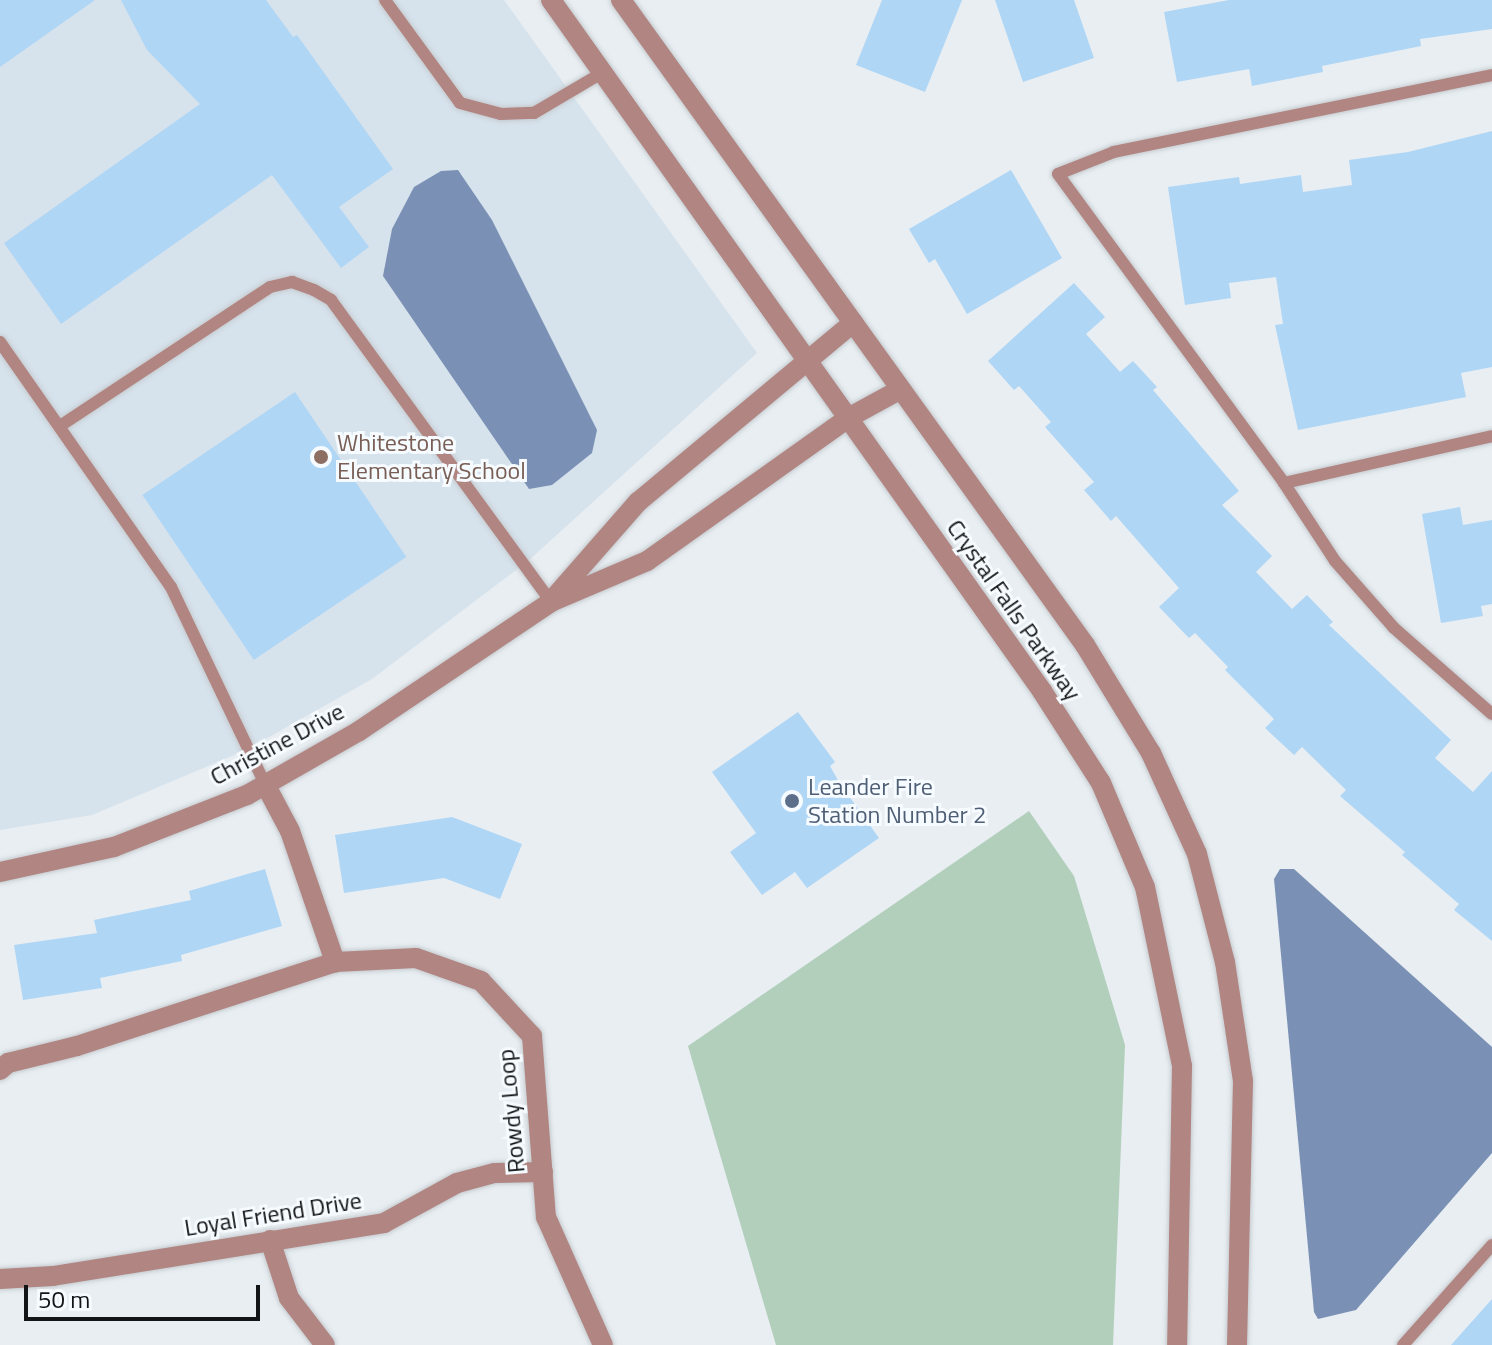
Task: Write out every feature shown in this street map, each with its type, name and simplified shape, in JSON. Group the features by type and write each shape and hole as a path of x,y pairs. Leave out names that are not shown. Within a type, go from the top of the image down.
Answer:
{"street":[{"name":"Crystal Falls Parkway","path":"551,0 1042,691 1101,783 1145,887 1182,1066 1177,1345"},
{"name":"Crystal Falls Parkway","path":"621,0 1085,645 1151,753 1197,854 1225,962 1243,1081 1237,1345"},
{"name":"Christine Drive","path":"551,602 638,502 853,323"},
{"name":"Christine Drive","path":"0,872 114,847 265,784 359,731 551,602 647,561 848,418 901,389"},
{"path":"265,784 290,831 335,962"},
{"name":"Rowdy Loop","path":"0,1070 8,1063 92,1041 335,962 416,958 481,981 532,1036 546,1217 603,1345"},
{"name":"Loyal Friend Drive","path":"0,1279 53,1276 384,1223 457,1183 495,1173 543,1172"},
{"path":"270,1240 289,1298 325,1345"}],"lane":[{"path":"385,0 460,103 501,114 534,113 602,73"},
{"path":"1492,75 1114,152 1058,174 1284,483 1335,561 1394,628 1492,714"},
{"path":"60,426 270,287 292,282 331,300 551,602"},
{"path":"0,342 171,587 265,784"},
{"path":"1284,483 1492,436"},
{"path":"1403,1345 1492,1245"}],"shaded area":[{"name":"Whitestone Elementary School","path":"0,0 504,0 757,353 528,561 372,679 246,750 92,815 0,830"}],"green space":[{"path":"1029,811 1074,876 1125,1045 1113,1345 776,1345 688,1046"}],"water":[{"path":"458,170 492,220 597,430 592,453 552,485 529,489 383,276 392,229 414,187 441,171"},
{"path":"1280,869 1294,869 1492,1047 1492,1153 1356,1310 1318,1319 1314,1312 1274,879"}],"building":[{"path":"0,0 95,0 0,67"},
{"path":"121,0 266,0 293,37 297,35 393,169 339,207 369,247 341,268 272,175 61,324 4,243 200,104 147,50"},
{"path":"882,0 962,0 925,92 856,65"},
{"path":"995,0 1074,0 1094,58 1023,82"},
{"path":"1229,0 1492,0 1492,29 1420,39 1421,46 1322,66 1323,72 1252,86 1249,69 1177,82 1164,12"},
{"path":"1492,131 1492,367 1461,373 1466,397 1298,430 1275,325 1283,324 1276,277 1229,283 1231,298 1185,305 1168,187 1239,177 1240,184 1301,175 1303,192 1352,185 1349,160 1408,152"},
{"path":"1011,170 1062,258 967,314 935,259 929,263 909,229"},
{"path":"1074,283 1105,317 1086,334 1120,372 1133,361 1157,387 1153,390 1239,491 1222,505 1272,556 1256,572 1292,609 1307,595 1333,622 1329,625 1451,740 1435,758 1473,792 1492,771 1492,941 1454,910 1459,904 1402,855 1405,852 1340,796 1346,790 1302,747 1294,755 1265,728 1274,719 1225,670 1228,667 1195,633 1189,638 1159,607 1179,588 1116,516 1111,521 1084,490 1094,482 1045,427 1051,422 1019,386 1014,390 988,361"},
{"path":"295,392 406,557 254,660 142,495"},
{"path":"1460,507 1463,525 1492,520 1492,604 1481,606 1483,616 1441,623 1422,514"},
{"name":"Leander Fire Station Number 2","path":"798,712 835,762 830,766 839,782 879,838 807,888 795,872 762,895 730,852 756,833 712,772"},
{"path":"452,817 522,844 500,899 444,878 344,893 335,835"},
{"path":"265,869 282,926 181,955 182,961 100,978 102,988 23,1000 14,945 97,933 94,920 191,900 189,891"},
{"path":"1492,1299 1492,1345 1451,1345"}],"place":[{"name":"Whitestone Elementary School","path":"321,457"},
{"name":"Leander Fire Station Number 2","path":"792,801"}]}
